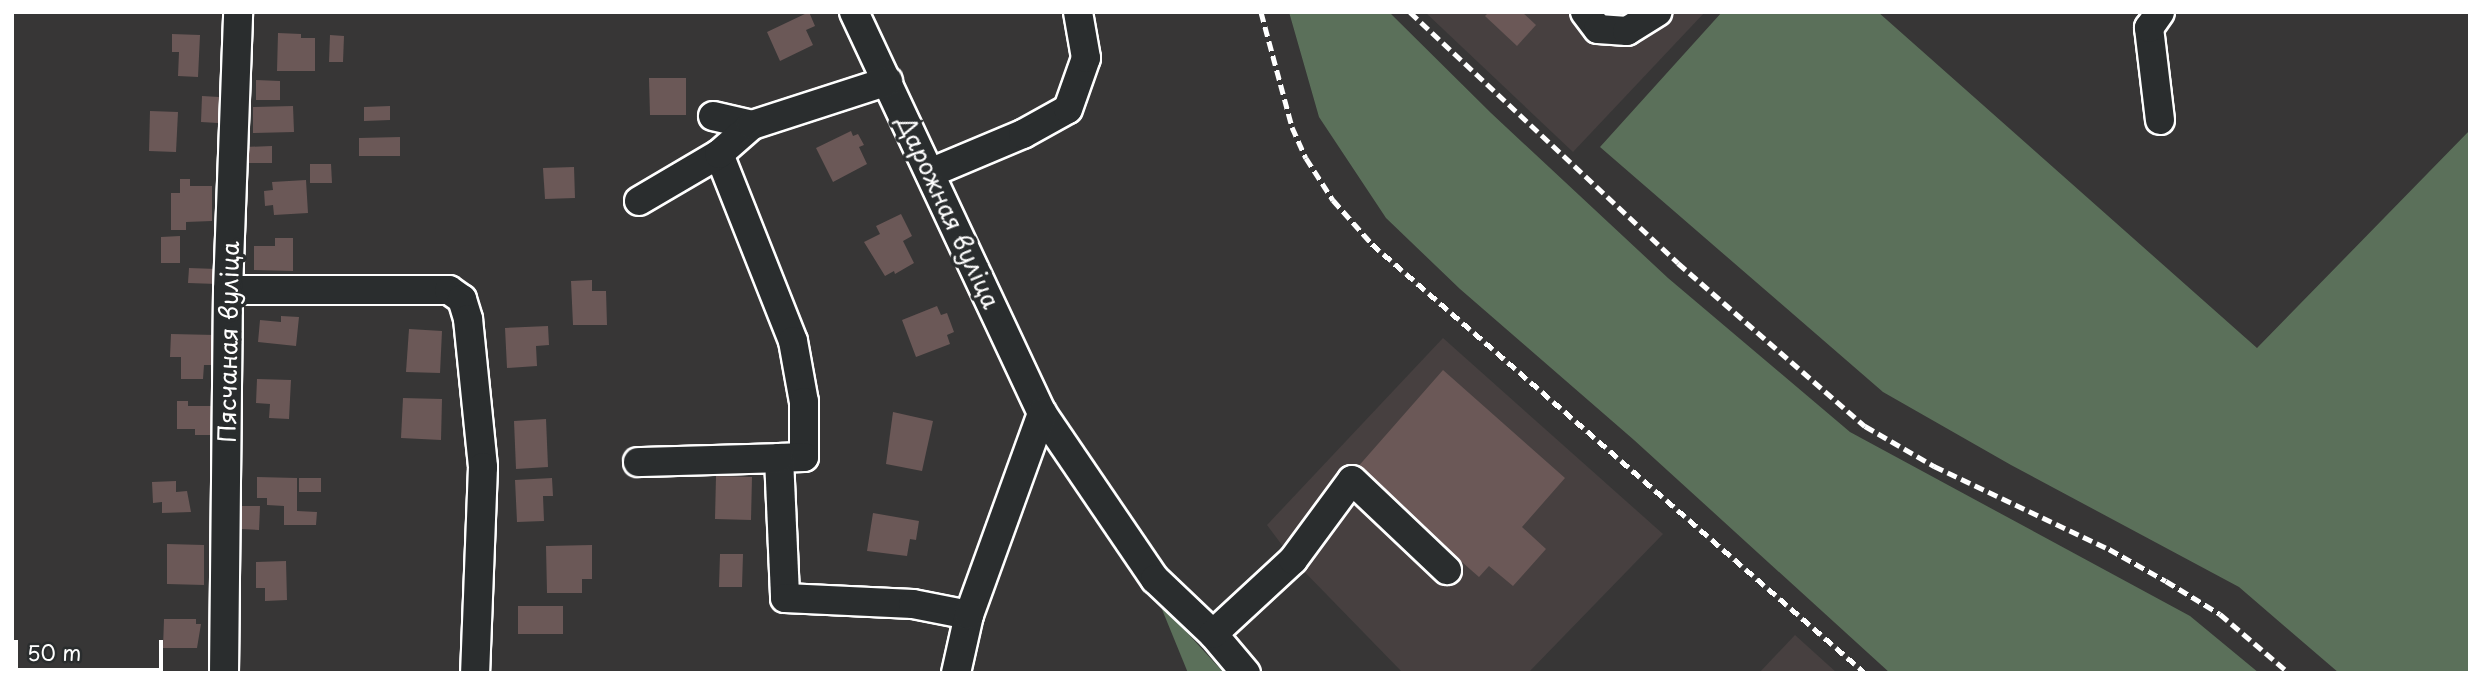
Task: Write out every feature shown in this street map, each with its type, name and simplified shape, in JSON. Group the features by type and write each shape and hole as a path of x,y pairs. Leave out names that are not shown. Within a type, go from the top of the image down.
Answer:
{"street":[{"name":"Пясчаная вуліца","path":"224,673 228,290 238,12"},
{"name":"Дарожная вуліца","path":"854,12 1042,413 1154,579 1213,634 1246,673"},
{"path":"930,173 1023,134 1068,109 1086,58 1077,12"},
{"path":"1585,12 1598,29 1627,31 1657,12"},
{"path":"2160,12 2149,28 2160,120"},
{"path":"639,201 719,154 752,125 888,81"},
{"path":"713,116 752,125"},
{"path":"638,462 804,457 804,402 793,341 719,154"},
{"path":"228,290 449,290 462,299 468,319 484,467 475,673"},
{"path":"956,673 969,615 1042,413"},
{"path":"779,458 785,597 913,604 969,615"},
{"path":"1213,634 1293,560 1352,480 1447,570"}],"shaded area":[{"path":"1425,12 1705,12 1573,152"},
{"path":"1443,338 1663,534 1528,673 1403,673 1293,560 1267,525"},
{"path":"1795,635 1837,673 1759,673"}],"green space":[{"path":"1289,12 1389,12 1491,113 1668,278 1850,432 2190,616 2259,673 1890,673 1634,440 1460,289 1386,218 1319,117"},
{"path":"1722,12 1878,12 2257,348 2470,130 2470,673 2339,673 2239,587 2011,465 1883,392 1600,147"},
{"path":"1159,602 1224,673 1188,673"}],"building":[{"path":"809,12 815,26 806,30 813,45 780,61 767,32"},
{"path":"1489,12 1522,12 1536,25 1517,46 1485,16"},
{"path":"278,33 315,38 315,71 277,71"},
{"path":"172,34 200,35 198,77 178,76 179,52 172,52"},
{"path":"330,35 344,36 343,62 329,62"},
{"path":"649,78 686,78 686,115 650,115"},
{"path":"256,80 280,81 280,100 256,100"},
{"path":"202,96 219,97 218,123 201,122"},
{"path":"293,106 294,132 253,133 253,107"},
{"path":"390,106 390,120 364,121 364,107"},
{"path":"150,111 178,112 176,152 149,151"},
{"path":"851,131 853,136 858,134 864,145 859,147 867,164 833,182 816,148"},
{"path":"400,137 400,156 359,156 359,138"},
{"path":"272,146 272,163 246,163 245,147"},
{"path":"310,164 331,164 332,183 310,183"},
{"path":"574,167 575,198 545,199 543,168"},
{"path":"180,179 190,179 190,186 212,186 212,221 186,222 186,230 171,230 171,193 180,193"},
{"path":"306,180 308,213 274,215 273,205 265,206 264,191 273,190 272,182"},
{"path":"901,214 912,236 903,241 914,263 895,274 894,271 885,276 864,242 880,234 876,226"},
{"path":"180,236 180,263 161,263 161,237"},
{"path":"275,238 293,238 293,271 254,270 254,246 275,246"},
{"path":"189,268 217,269 217,284 188,283"},
{"path":"592,280 592,291 606,291 607,325 573,325 571,281"},
{"path":"937,306 941,315 947,313 954,332 947,335 950,344 916,357 902,320"},
{"path":"281,316 299,317 296,346 258,342 260,320 281,322"},
{"path":"548,326 549,345 536,346 537,366 507,368 505,328"},
{"path":"409,329 442,331 440,373 406,372"},
{"path":"171,334 215,335 214,365 204,365 203,379 181,379 181,357 170,357"},
{"path":"1443,370 1565,478 1522,527 1546,549 1513,586 1489,566 1479,577 1356,469"},
{"path":"257,379 291,380 289,419 269,418 270,404 256,403"},
{"path":"403,398 442,399 441,440 401,438"},
{"path":"177,401 188,401 188,406 211,406 211,435 195,435 195,429 177,429"},
{"path":"893,412 933,421 922,471 886,464"},
{"path":"546,419 548,467 516,469 514,421"},
{"path":"716,476 752,477 751,520 715,519"},
{"path":"257,477 297,478 297,511 317,512 316,525 284,525 284,506 267,505 267,498 257,498"},
{"path":"299,478 321,478 321,492 299,492"},
{"path":"552,478 553,496 543,496 544,521 517,522 515,480"},
{"path":"176,481 176,492 187,491 191,512 162,513 162,502 153,503 152,482"},
{"path":"242,506 260,506 259,530 241,529"},
{"path":"873,513 919,521 916,540 910,539 907,556 867,551"},
{"path":"167,544 204,545 204,585 167,584"},
{"path":"592,545 592,579 582,579 582,593 547,593 546,546"},
{"path":"720,554 743,554 742,587 719,587"},
{"path":"286,561 287,600 265,601 265,588 256,588 256,562"},
{"path":"518,606 563,606 563,634 518,634"},
{"path":"164,619 196,619 196,624 201,624 197,648 163,648"}],"railway":[{"path":"1261,12 1292,127 1306,158 1333,200 1372,244 1865,673"},
{"path":"1410,12 1678,263 1865,426 1934,466 2109,549 2166,581 2220,614 2289,673"}]}
